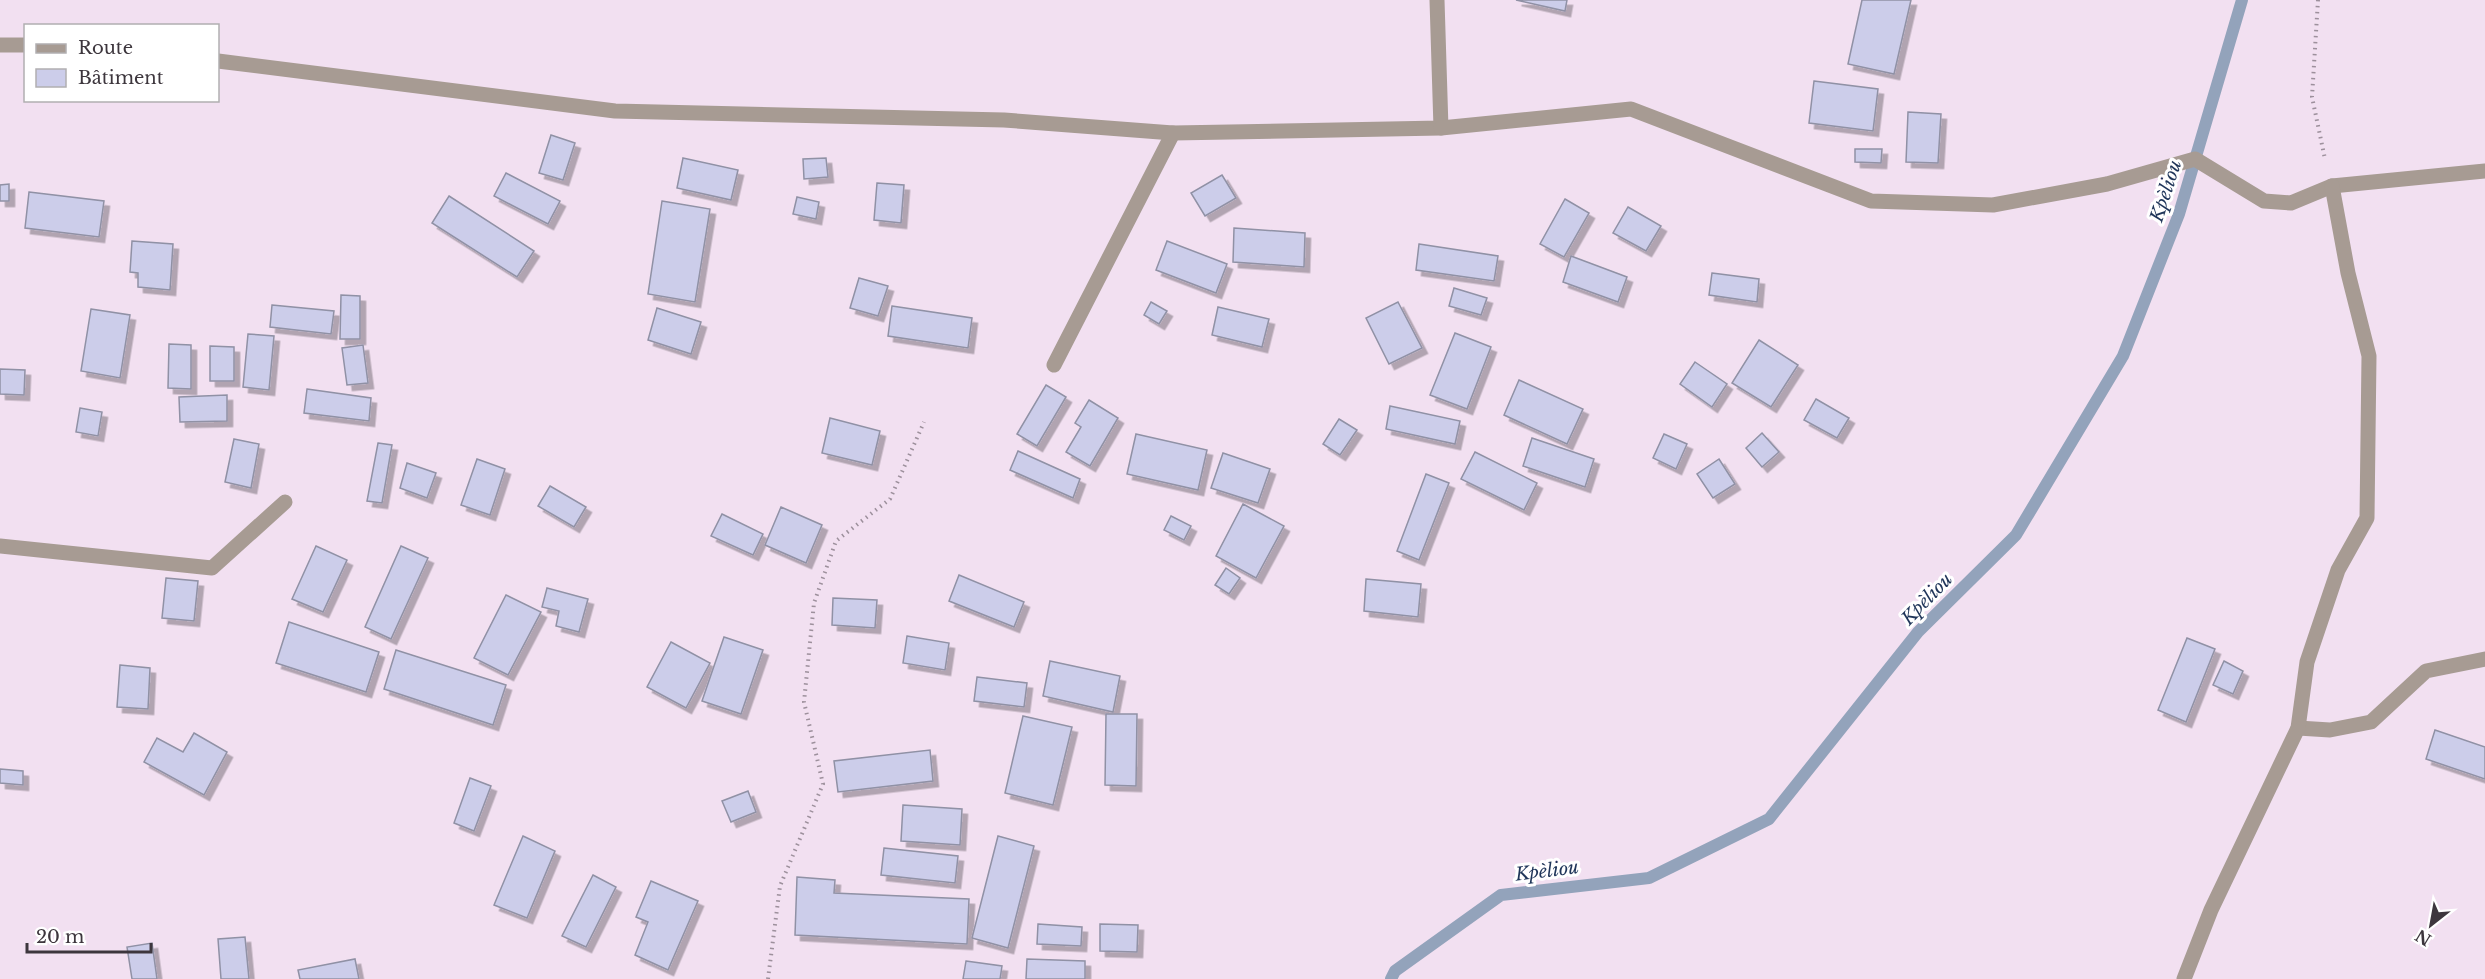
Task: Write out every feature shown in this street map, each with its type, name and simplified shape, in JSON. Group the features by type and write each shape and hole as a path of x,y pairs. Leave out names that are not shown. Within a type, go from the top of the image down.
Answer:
{"street":[{"path":"1437,0 1441,128"},
{"path":"0,45 24,45"},
{"path":"219,61 615,111 1004,120 1173,133 1441,128 1631,109 1871,201 1993,205 2107,184 2196,159 2264,201 2291,203 2332,186 2485,171"},
{"path":"1054,365 1173,133"},
{"path":"2184,979 2211,910 2298,728 2307,663 2338,570 2367,518 2369,356 2348,273 2332,186"},
{"path":"0,546 212,568 285,502"},
{"path":"2298,728 2330,730 2371,722 2426,671 2485,659"}],"path":[{"path":"2318,0 2312,97 2332,186"},
{"path":"768,979 780,886 823,784 804,702 814,603 836,541 890,499 924,422"}],"building":[{"path":"1516,0 1567,0 1565,11"},
{"path":"1862,0 1911,0 1894,74 1848,64"},
{"path":"1814,81 1878,89 1873,131 1809,123"},
{"path":"1908,112 1941,114 1938,163 1906,162"},
{"path":"551,135 575,143 563,180 539,173"},
{"path":"1855,149 1882,149 1881,163 1855,162"},
{"path":"683,158 738,170 731,200 677,188"},
{"path":"826,158 828,177 804,179 803,159"},
{"path":"506,173 560,201 548,224 494,196"},
{"path":"1222,175 1236,198 1205,216 1191,193"},
{"path":"877,183 904,185 901,223 874,220"},
{"path":"9,184 9,201 0,201 0,185"},
{"path":"29,192 104,201 99,237 25,228"},
{"path":"449,196 534,251 517,277 432,223"},
{"path":"797,197 819,202 816,219 793,214"},
{"path":"1565,199 1589,213 1564,257 1540,244"},
{"path":"662,201 710,209 695,302 648,294"},
{"path":"1628,207 1661,226 1646,251 1613,233"},
{"path":"1234,228 1305,233 1304,267 1233,262"},
{"path":"132,241 173,244 170,290 138,287 138,273 130,272"},
{"path":"1167,241 1227,264 1216,293 1156,270"},
{"path":"1419,244 1498,256 1494,281 1416,270"},
{"path":"1571,256 1627,277 1618,302 1563,282"},
{"path":"1712,273 1759,279 1757,302 1709,295"},
{"path":"859,278 888,286 878,316 850,308"},
{"path":"1454,288 1487,298 1481,315 1449,306"},
{"path":"341,295 360,296 360,339 340,339"},
{"path":"1151,302 1167,311 1159,324 1144,315"},
{"path":"1398,302 1422,348 1389,364 1366,318"},
{"path":"272,305 334,311 331,334 270,327"},
{"path":"892,306 972,318 968,348 888,336"},
{"path":"1218,307 1269,319 1262,347 1212,335"},
{"path":"657,308 701,322 691,354 648,340"},
{"path":"91,309 130,315 120,378 81,371"},
{"path":"1455,333 1491,347 1467,409 1430,395"},
{"path":"248,334 274,336 269,390 243,387"},
{"path":"1759,340 1798,365 1771,407 1732,383"},
{"path":"169,344 191,345 191,389 168,388"},
{"path":"363,345 368,383 347,385 342,348"},
{"path":"210,346 234,347 234,381 210,381"},
{"path":"1695,362 1727,384 1712,407 1680,384"},
{"path":"0,369 25,370 24,395 0,394"},
{"path":"1519,380 1583,409 1567,444 1504,415"},
{"path":"1046,385 1066,397 1037,446 1017,434"},
{"path":"307,389 371,398 369,421 304,413"},
{"path":"227,395 227,421 180,422 179,397"},
{"path":"1816,399 1849,418 1837,438 1804,420"},
{"path":"1089,400 1118,418 1090,466 1066,452 1081,427 1075,423"},
{"path":"1390,406 1460,421 1455,444 1386,429"},
{"path":"80,408 102,412 98,436 76,432"},
{"path":"830,418 880,431 872,465 822,453"},
{"path":"1339,419 1357,430 1340,455 1323,444"},
{"path":"1762,433 1779,452 1762,467 1746,448"},
{"path":"1136,434 1207,450 1198,490 1127,474"},
{"path":"1664,434 1687,444 1676,469 1653,458"},
{"path":"1532,438 1594,459 1585,487 1523,466"},
{"path":"234,439 259,444 251,488 225,482"},
{"path":"378,443 392,445 382,503 367,501"},
{"path":"1018,451 1080,479 1073,498 1010,470"},
{"path":"1475,452 1537,483 1524,510 1461,479"},
{"path":"1223,453 1270,469 1258,503 1211,488"},
{"path":"477,459 505,469 490,515 461,505"},
{"path":"1719,459 1735,484 1713,498 1697,474"},
{"path":"407,463 436,473 427,498 400,488"},
{"path":"1426,474 1449,483 1419,560 1397,551"},
{"path":"550,486 586,507 574,527 538,506"},
{"path":"1243,504 1284,526 1256,578 1216,556"},
{"path":"781,507 822,525 806,563 765,545"},
{"path":"722,514 763,534 753,555 711,536"},
{"path":"1171,516 1191,526 1184,540 1164,530"},
{"path":"316,546 347,560 323,612 292,599"},
{"path":"401,546 428,558 391,639 365,627"},
{"path":"1226,568 1240,578 1229,594 1215,585"},
{"path":"959,575 1024,602 1014,627 949,601"},
{"path":"166,578 198,581 194,621 162,618"},
{"path":"1366,579 1421,584 1418,617 1364,611"},
{"path":"547,588 588,599 579,632 556,626 559,611 542,607"},
{"path":"506,595 541,612 508,675 474,658"},
{"path":"833,598 877,600 875,628 832,625"},
{"path":"289,622 379,652 366,692 276,663"},
{"path":"907,636 949,643 945,670 903,663"},
{"path":"724,637 763,650 741,714 702,701"},
{"path":"2187,638 2215,649 2186,722 2158,710"},
{"path":"671,642 710,663 686,708 647,687"},
{"path":"396,650 506,685 493,725 384,689"},
{"path":"1050,661 1120,676 1113,712 1043,696"},
{"path":"2224,661 2243,671 2233,694 2213,685"},
{"path":"120,665 150,668 148,709 117,707"},
{"path":"977,677 1027,683 1024,707 974,701"},
{"path":"1106,714 1137,714 1136,786 1105,785"},
{"path":"1023,716 1072,727 1053,805 1005,793"},
{"path":"2435,730 2485,747 2485,779 2426,759"},
{"path":"194,733 227,752 204,795 144,762 157,738 183,752"},
{"path":"930,750 933,781 838,792 834,761"},
{"path":"0,769 23,771 23,785 0,783"},
{"path":"470,778 491,786 474,831 454,823"},
{"path":"748,791 756,812 731,822 722,801"},
{"path":"903,805 962,809 960,845 901,841"},
{"path":"523,836 555,851 527,918 494,905"},
{"path":"998,836 1034,846 1008,948 972,938"},
{"path":"884,848 958,856 955,883 881,875"},
{"path":"593,875 616,887 586,947 562,936"},
{"path":"797,877 835,880 834,893 969,899 967,944 795,935"},
{"path":"651,881 698,901 668,970 635,955 648,922 636,917"},
{"path":"1038,924 1082,927 1081,946 1037,944"},
{"path":"1100,924 1138,925 1137,952 1100,951"},
{"path":"245,937 249,979 221,979 218,939"},
{"path":"152,943 157,979 132,979 127,947"},
{"path":"355,959 359,979 300,979 298,970"},
{"path":"1027,959 1085,961 1085,979 1026,979"},
{"path":"966,961 1002,966 1000,979 963,979"}],"waterway":[{"name":"Kpèliou","path":"1391,979 1395,971 1501,895 1649,878 1769,819 1918,632 2016,535 2123,356 2179,214 2242,0"}]}
